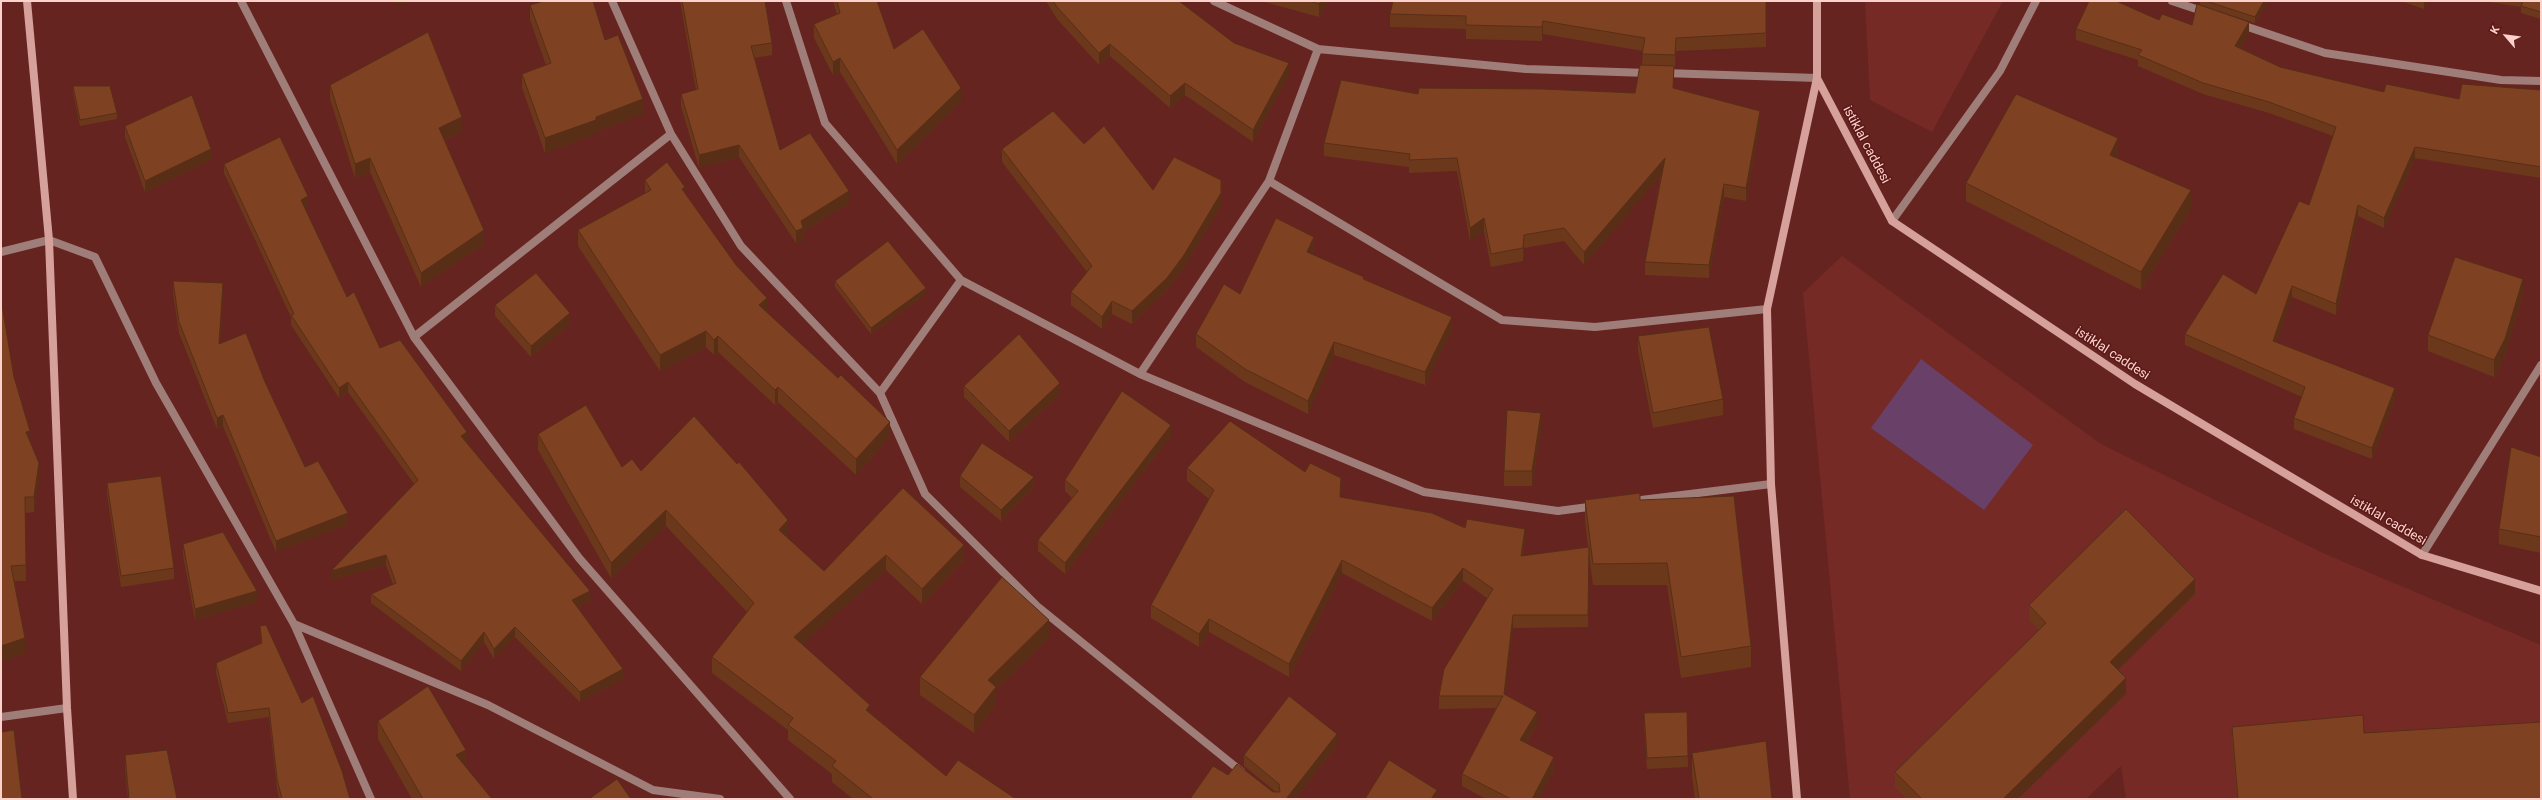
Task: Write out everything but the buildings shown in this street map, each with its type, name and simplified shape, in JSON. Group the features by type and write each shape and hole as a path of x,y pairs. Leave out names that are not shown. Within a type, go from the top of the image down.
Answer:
{"main road":[{"path":"27,1 49,240 67,708 73,799"},
{"name":"istiklal caddesi","path":"1817,1 1817,78 1892,221 2135,384 2422,555 2541,592"},
{"path":"1797,799 1771,484 1767,310 1817,78"}],"street":[{"path":"241,1 414,337 579,558 790,799"},
{"path":"612,1 671,134 741,246 880,393 925,494 1037,606 1251,779"},
{"path":"786,1 825,123 961,280 1140,374 1424,492 1558,511 1605,505"},
{"path":"1214,1 1318,50 1526,69 1817,78"},
{"path":"1892,221 2000,72 2036,1"},
{"path":"2172,1 2216,16"},
{"path":"2230,21 2325,53 2501,80 2541,80"},
{"path":"1140,374 1269,181 1318,50"},
{"path":"414,337 671,134"},
{"path":"1269,181 1502,320 1595,327 1767,310"},
{"path":"1,252 49,240 95,258 156,383 294,624 371,799"},
{"path":"880,393 961,280"},
{"path":"2422,555 2541,365"},
{"path":"1621,503 1771,484"},
{"path":"294,624 488,705 652,790 720,799"},
{"path":"1,718 67,708"},
{"path":"652,790 659,799"}],"shaded area":[{"path":"1865,1 2003,1 1932,132 1870,100"},
{"path":"1842,256 2101,444 2325,554 2541,645 2541,799 2126,799 2121,766 2086,799 1850,799 1803,293"},
{"path":"1921,359 2033,445 1984,510 1871,428"}]}
